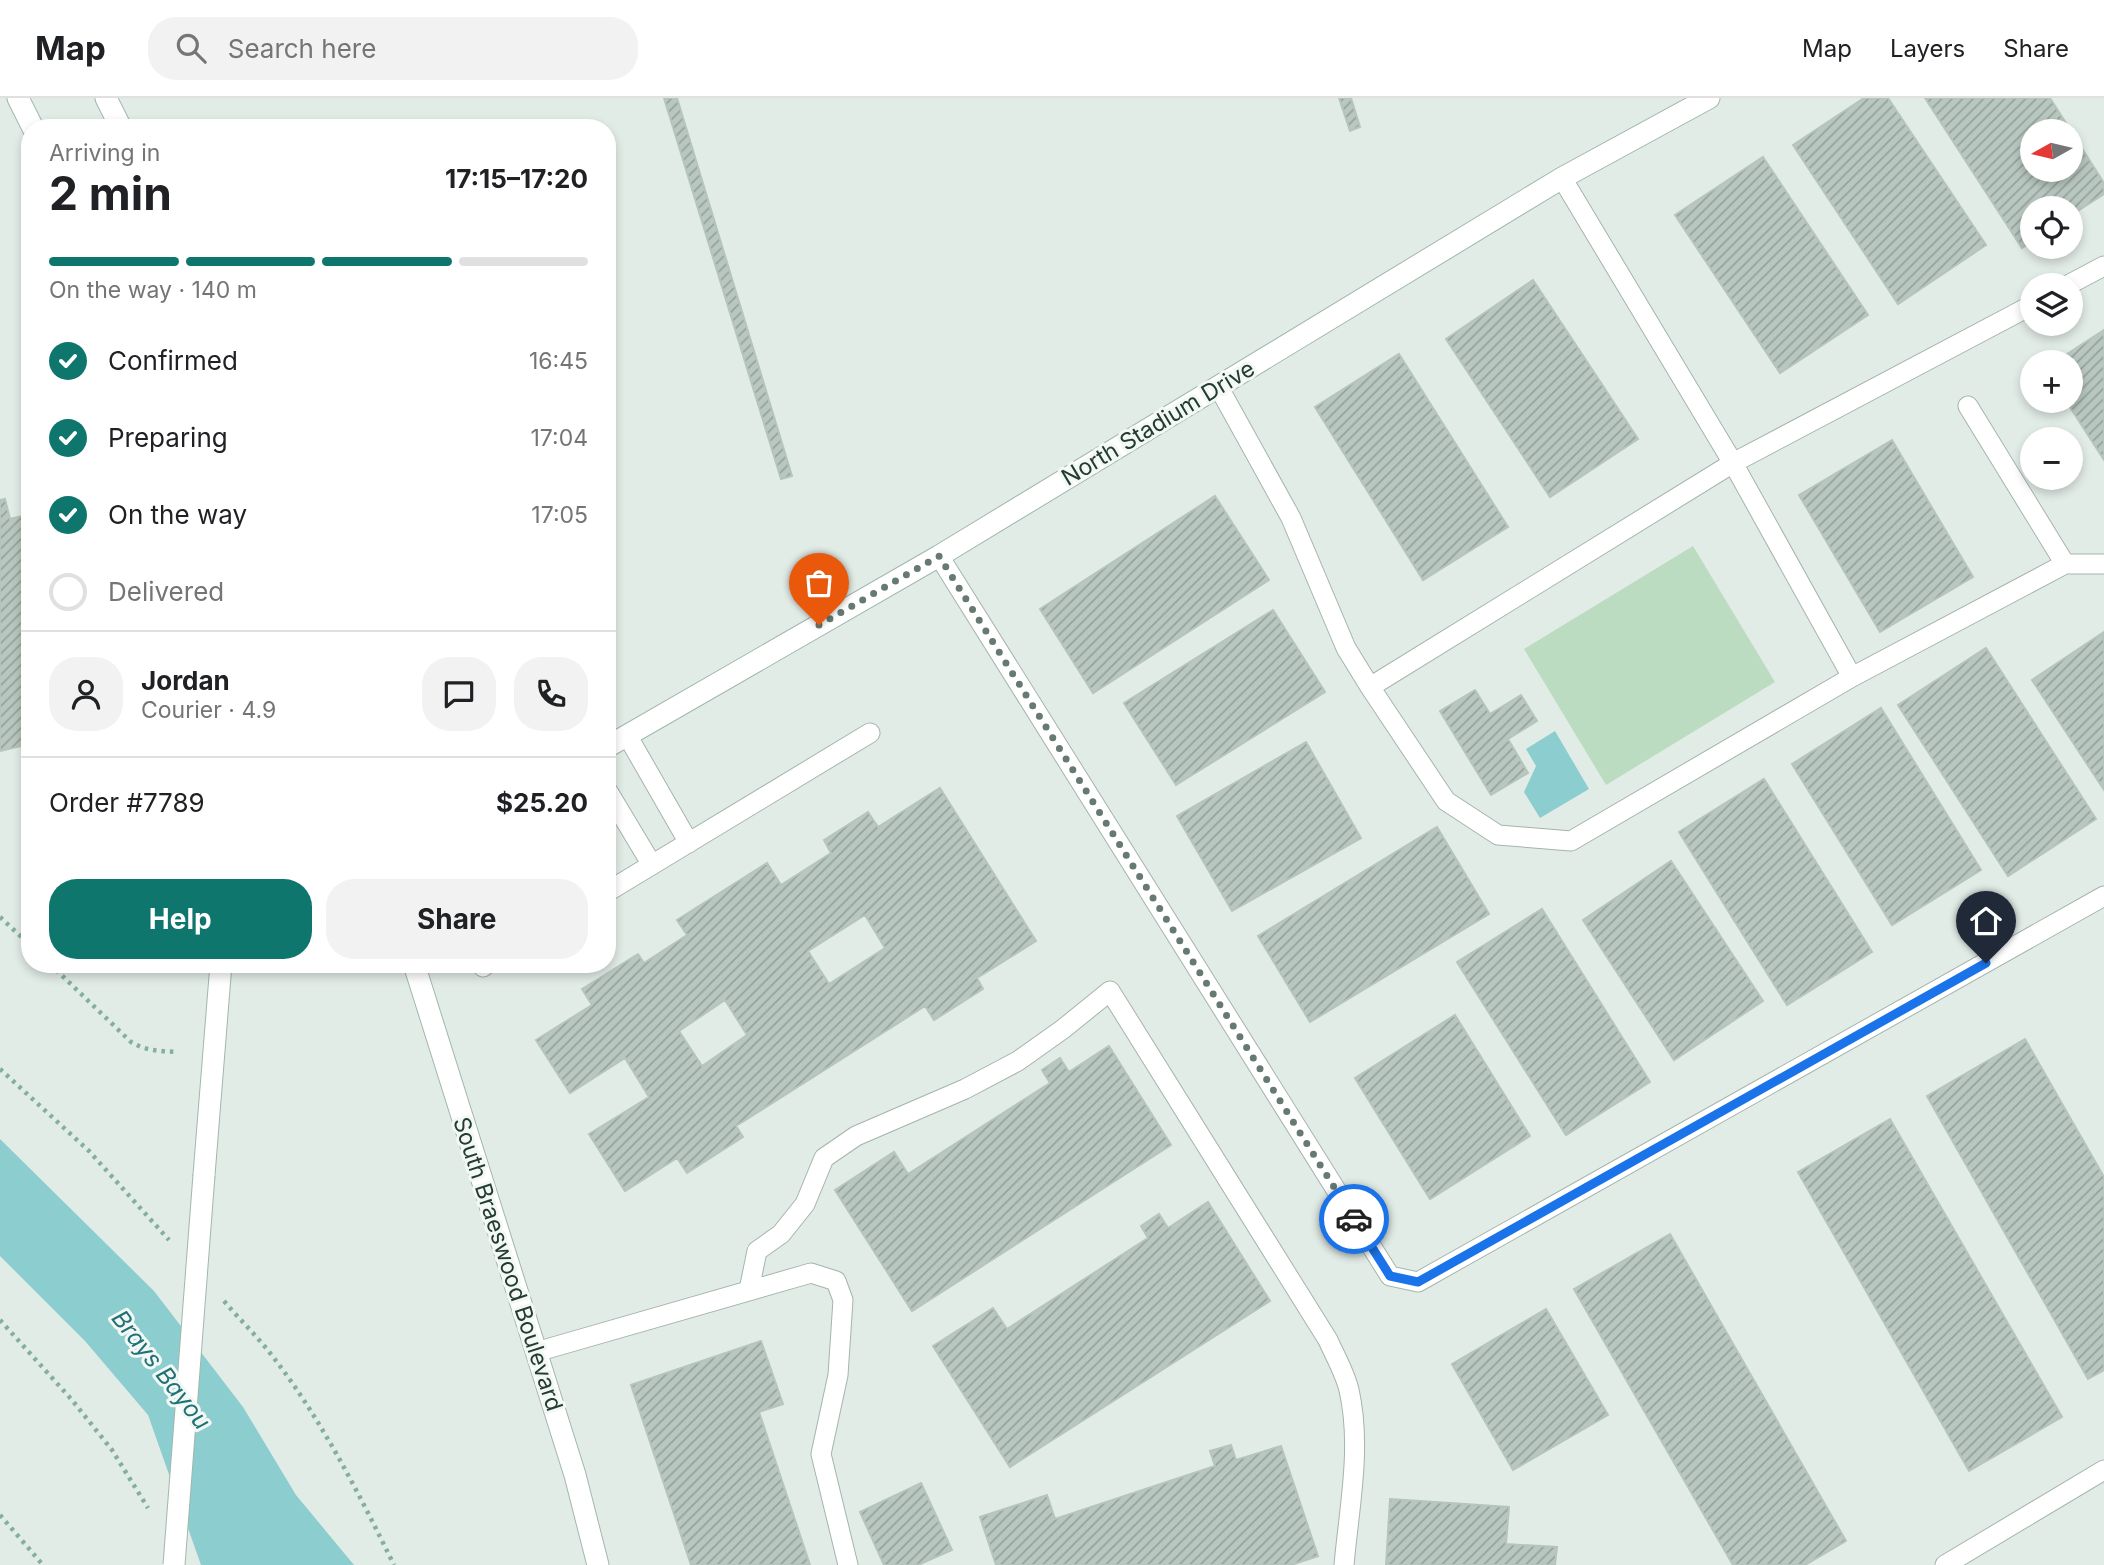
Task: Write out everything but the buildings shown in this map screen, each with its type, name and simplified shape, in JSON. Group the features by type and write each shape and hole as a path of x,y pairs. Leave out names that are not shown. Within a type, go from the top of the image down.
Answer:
{"main road":[{"path":"18,98 28,119"},
{"path":"106,98 116,119"},
{"name":"North Stadium Drive","path":"616,742 939,556 1562,178 1709,98"},
{"path":"174,1565 220,973"},
{"name":"South Braeswood Boulevard","path":"417,973 575,1475 598,1565"}],"lane":[{"path":"1562,178 1733,463 1852,677"},
{"path":"2083,278 2104,267"},
{"path":"1370,687 1733,463 2020,311"},
{"path":"1218,386 1291,518 1346,648 1370,687 1446,802 1498,835 1571,841 1852,677 2065,564 2104,564"},
{"path":"1968,407 2065,564"},
{"path":"939,556 1390,1276 1418,1282 2104,896"},
{"path":"616,887 870,733"},
{"path":"627,735 689,843"},
{"path":"616,805 652,865"},
{"path":"749,1290 757,1251 781,1234 805,1204 824,1158 856,1136 965,1088 1018,1061 1110,991 1328,1339 1349,1388 1354,1456 1344,1565"},
{"path":"536,1352 811,1273 836,1281 843,1300 838,1375 821,1454 848,1565"},
{"path":"1945,1565 2104,1470"}],"path":[{"path":"0,917 21,937"},
{"path":"59,973 131,1042 141,1048 177,1052"},
{"path":"0,1320 72,1400 112,1450"},
{"path":"0,1515 43,1565"}],"green space":[{"path":"1693,546 1775,682 1606,785 1524,649"}],"water":[{"path":"1555,731 1589,789 1540,818 1524,792 1536,766 1526,749"},
{"name":"Brays Bayou","path":"0,1139 154,1291 243,1407 296,1495 354,1565 201,1565 148,1415 85,1341 0,1256"}],"way so far":[{"path":"819,625 939,556 1354,1219"}],"route":[{"path":"1354,1219 1390,1276 1418,1282 1986,963"}]}
